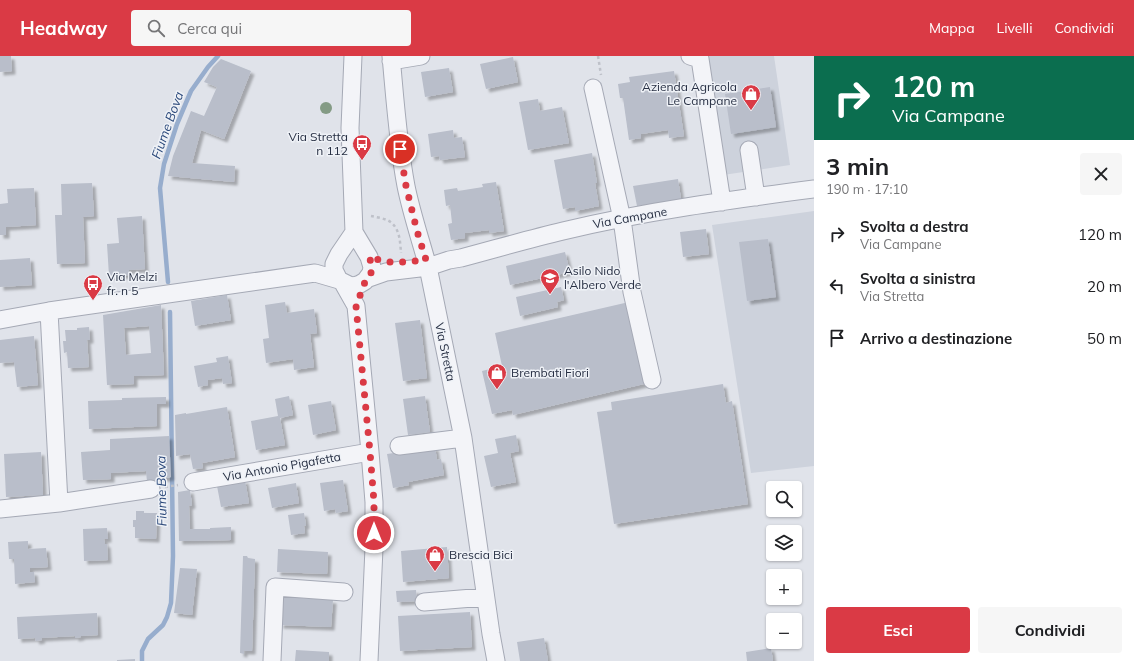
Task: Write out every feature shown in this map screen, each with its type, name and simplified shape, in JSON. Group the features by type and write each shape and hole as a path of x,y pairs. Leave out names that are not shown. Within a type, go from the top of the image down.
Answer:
{"street":[{"path":"353,56 350,128 354,232 368,255 372,267 371,273 356,306"},
{"name":"Via Stretta","path":"421,56 391,58 397,119 406,186 417,231 427,263 463,438 485,597 496,661"},
{"path":"690,56 700,59 722,202"},
{"path":"593,88 622,218 632,292 652,380"},
{"path":"749,150 756,197"},
{"name":"Via Campane","path":"367,280 386,272 427,263 461,258 563,231 622,218 814,189"},
{"path":"354,232 337,257 334,264 334,270 356,306 370,452 374,502 374,548 369,661"},
{"path":"315,273 344,250 349,248 361,250 368,255"},
{"name":"Via Campane","path":"368,255 386,262 427,263"},
{"path":"0,320 49,311 315,273 354,286 367,280"},
{"path":"49,311 59,503"},
{"path":"399,446 463,438"},
{"name":"Via Antonio Pigafetta","path":"187,483 370,452"},
{"path":"0,509 59,503 157,488"},
{"path":"272,661 275,587 344,592"},
{"path":"424,602 485,597"}],"path":[{"path":"371,216 386,219 392,223 400,236 402,253"},
{"path":"157,488 187,483"}],"shaded area":[{"path":"705,56 774,56 790,165 723,175"},
{"path":"814,211 814,466 751,473 712,225"}],"building":[{"path":"0,56 11,56 12,71 0,72"},
{"path":"513,57 518,82 486,89 480,64"},
{"path":"221,59 251,71 224,139 201,130 192,163 235,166 234,182 168,176 173,156 191,111 204,116 217,87 204,82 213,67"},
{"path":"449,68 453,92 425,97 421,72"},
{"path":"674,71 684,136 669,138 668,130 641,134 641,138 629,140 623,98 620,98 618,84 630,82 629,77"},
{"name":"Azienda Agricola Le Campane","path":"770,87 776,127 731,134 725,94"},
{"path":"538,99 540,111 562,107 569,143 528,150 519,102"},
{"path":"453,130 454,138 462,137 465,157 440,160 439,156 431,157 428,134"},
{"path":"592,153 599,206 575,211 575,207 563,209 554,160"},
{"path":"678,179 681,199 637,206 633,186"},
{"path":"496,182 504,231 489,233 489,230 465,233 465,238 451,240 448,224 452,223 450,205 446,206 444,190 457,188 458,191 483,187 482,184"},
{"path":"92,183 94,216 83,217 85,263 57,264 55,215 62,215 61,184"},
{"path":"34,188 36,225 6,227 6,235 0,235 0,204 8,203 7,189"},
{"path":"142,216 145,269 129,270 129,275 109,276 107,244 119,243 117,218"},
{"path":"706,229 709,254 683,257 680,232"},
{"path":"768,239 776,297 747,301 739,242"},
{"path":"565,252 570,272 510,285 506,266"},
{"path":"30,258 32,285 0,287 0,260"},
{"path":"561,287 564,300 557,302 558,307 520,316 516,297"},
{"path":"227,295 231,320 195,326 191,301"},
{"path":"285,302 287,313 314,309 317,333 310,334 314,367 294,370 293,359 266,363 263,339 269,338 265,305"},
{"path":"629,302 648,383 513,415 512,410 492,414 482,371 502,366 495,333"},
{"path":"161,305 164,375 134,376 134,384 107,385 103,315","holes":["149,326 151,353 126,355 124,328"]},
{"path":"420,320 427,378 403,381 395,323"},
{"path":"89,327 90,340 87,340 89,367 68,368 67,352 64,353 63,341 66,341 65,330 77,330 77,328"},
{"path":"34,336 38,385 17,387 14,362 0,363 0,340"},
{"path":"228,356 232,383 223,384 222,378 208,380 208,385 198,387 194,366 217,362 216,358"},
{"path":"723,384 726,403 732,401 748,504 614,524 597,412 612,410 611,402"},
{"path":"289,396 293,415 280,418 285,445 256,450 251,421 278,416 275,399"},
{"path":"425,396 430,432 408,435 403,399"},
{"path":"166,397 166,404 157,404 157,426 89,429 88,401 122,400 122,398"},
{"path":"331,401 336,430 313,435 308,405"},
{"path":"227,407 235,457 202,463 203,468 193,469 190,454 176,456 175,415"},
{"path":"516,435 519,451 510,453 516,482 491,487 484,456 498,453 495,439"},
{"path":"169,436 171,477 147,482 146,471 111,473 111,479 83,480 81,452 110,450 110,439"},
{"path":"435,447 437,460 441,459 444,475 408,482 409,485 393,488 387,454"},
{"path":"41,452 43,495 6,497 4,454"},
{"path":"245,480 249,503 221,507 217,486"},
{"path":"343,480 348,511 336,513 335,509 324,511 320,483"},
{"path":"296,483 299,503 272,508 268,488"},
{"path":"190,490 192,505 189,506 190,529 231,527 231,540 179,541 178,492"},
{"path":"136,511 144,511 144,513 157,513 156,539 135,538 135,527 133,527 133,520 136,520"},
{"path":"304,513 306,525 304,526 305,533 291,535 288,515"},
{"path":"107,528 108,539 104,539 105,544 107,544 108,560 84,561 83,529"},
{"path":"28,541 28,549 46,548 48,567 30,568 30,572 34,572 35,582 15,584 14,559 9,559 8,542"},
{"path":"447,547 449,578 403,582 401,551"},
{"path":"278,549 328,552 327,574 277,572"},
{"path":"243,556 255,559 252,651 244,651 244,654 240,653"},
{"path":"180,568 197,569 192,615 174,613"},
{"path":"416,590 417,601 397,602 396,591"},
{"path":"282,597 333,600 331,627 280,625"},
{"path":"470,612 472,647 400,651 398,616"},
{"path":"97,613 98,635 81,636 75,638 75,636 41,638 42,640 36,641 35,638 18,639 17,617"},
{"path":"544,638 548,661 520,661 517,642"},
{"path":"771,649 773,661 747,661 746,652"},
{"path":"296,650 329,652 329,661 295,661"},
{"path":"135,659 135,661 117,661 117,660"}],"waterway":[{"name":"Fiume Bova","path":"168,282 160,188 164,164 177,124 191,91 218,56"},
{"name":"Fiume Bova","path":"142,661 142,651 148,639 163,625 171,603 173,556 170,312"}],"place":[{"name":"Azienda Agricola Le Campane","path":"751,111"},
{"name":"Via Stretta n 112","path":"362,161"},
{"name":"Asilo Nido l'Albero Verde","path":"550,295"},
{"name":"Via Melzi fr. n 5","path":"93,301"},
{"name":"Brembati Fiori","path":"497,390"},
{"name":"Brescia Bici","path":"435,572"}],"route":[{"path":"374,533 374,502 356,306 365,282 371,273 372,267 369,257 386,262 426,260 406,186 400,149"}]}
